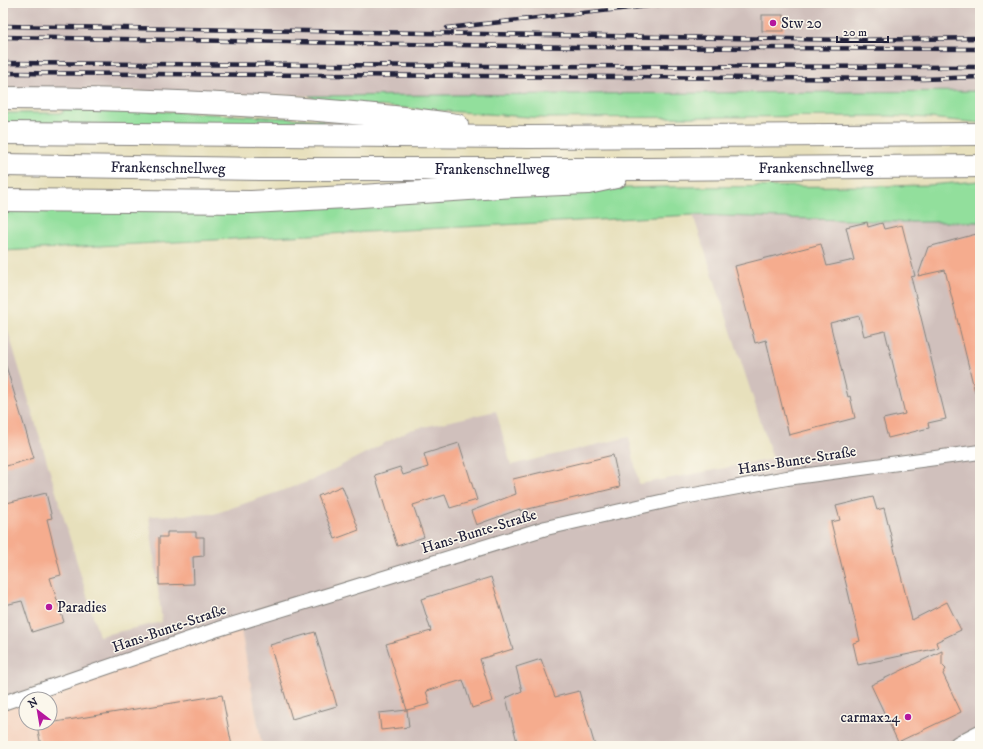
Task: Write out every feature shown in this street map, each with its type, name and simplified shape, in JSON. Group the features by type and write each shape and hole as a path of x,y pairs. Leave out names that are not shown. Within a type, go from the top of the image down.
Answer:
{"highway":[{"path":"3,98 190,102 319,110 405,117 529,137"},
{"name":"Frankenschnellweg","path":"3,133 529,137 980,134"},
{"name":"Frankenschnellweg","path":"3,165 260,169 650,169 980,166"},
{"path":"3,200 250,202 296,200 515,186 588,183 650,169"}],"street":[{"name":"Hans-Bunte-Straße","path":"3,703 218,629 546,528 678,498 787,478 980,452"},
{"path":"959,746 980,735"}],"shaded area":[{"path":"3,3 980,3 980,91 309,96 3,88"},
{"path":"693,215 904,222 980,222 980,746 262,746 241,630 31,691 18,691 18,695 3,699 3,314 99,636 162,622 149,516 214,514 313,480 410,430 496,411 511,465 629,437 639,484 773,459"},
{"path":"241,629 262,746 3,746 3,699 18,695 18,731 58,731 58,691 30,691"}],"green space":[{"path":"980,91 980,123 889,116 543,118 320,102 309,96"},
{"path":"63,108 177,112 323,120 323,127 22,125 3,122 3,113 63,113"},
{"path":"980,181 980,222 904,222 693,215 3,251 3,209 662,187 883,186 928,185"}],"building":[{"name":"Stw 20","path":"762,15 784,15 784,31 762,31"},
{"path":"867,222 868,227 882,223 884,229 902,225 915,276 911,277 946,419 928,423 929,428 888,438 883,419 905,414 885,331 864,336 859,316 830,323 848,397 850,396 855,418 789,435 766,340 755,343 735,266 821,244 827,266 854,260 846,227"},
{"path":"980,233 980,391 975,392 945,270 918,276 928,247"},
{"path":"3,366 6,366 34,458 3,467"},
{"path":"459,443 477,500 450,508 445,495 413,505 424,537 397,546 375,475 400,467 403,475 428,467 424,454"},
{"path":"613,455 620,487 520,511 520,509 476,525 471,511 516,494 513,479"},
{"path":"342,486 359,530 335,539 318,496"},
{"path":"46,493 52,518 47,519 61,575 50,578 64,622 32,632 22,601 5,605 3,597 3,504"},
{"path":"873,497 877,510 884,508 912,620 947,602 961,630 936,642 938,648 858,665 853,643 860,641 831,522 840,520 836,506"},
{"path":"167,532 196,532 196,537 204,537 204,556 193,557 194,584 159,585 159,537 167,537"},
{"path":"491,577 513,649 480,659 493,701 472,708 463,680 426,691 430,704 407,710 386,644 431,631 421,599"},
{"path":"315,632 337,706 292,719 270,645"},
{"path":"942,651 942,665 946,669 943,674 961,712 898,742 871,685"},
{"path":"541,659 555,697 579,691 595,746 518,746 506,698 522,691 516,667"},
{"path":"222,695 232,746 41,746 38,731 58,731 58,722"},
{"path":"407,710 409,727 381,730 379,713"}],"railway":[{"path":"447,28 675,3"},
{"path":"3,26 852,40 980,38"},
{"path":"3,37 578,47 980,49"},
{"path":"3,63 980,67"},
{"path":"3,73 924,79 980,77"}],"place":[{"name":"Stw 20","path":"773,23"},
{"name":"Paradies","path":"49,607"},
{"name":"carmax24","path":"908,717"}]}
